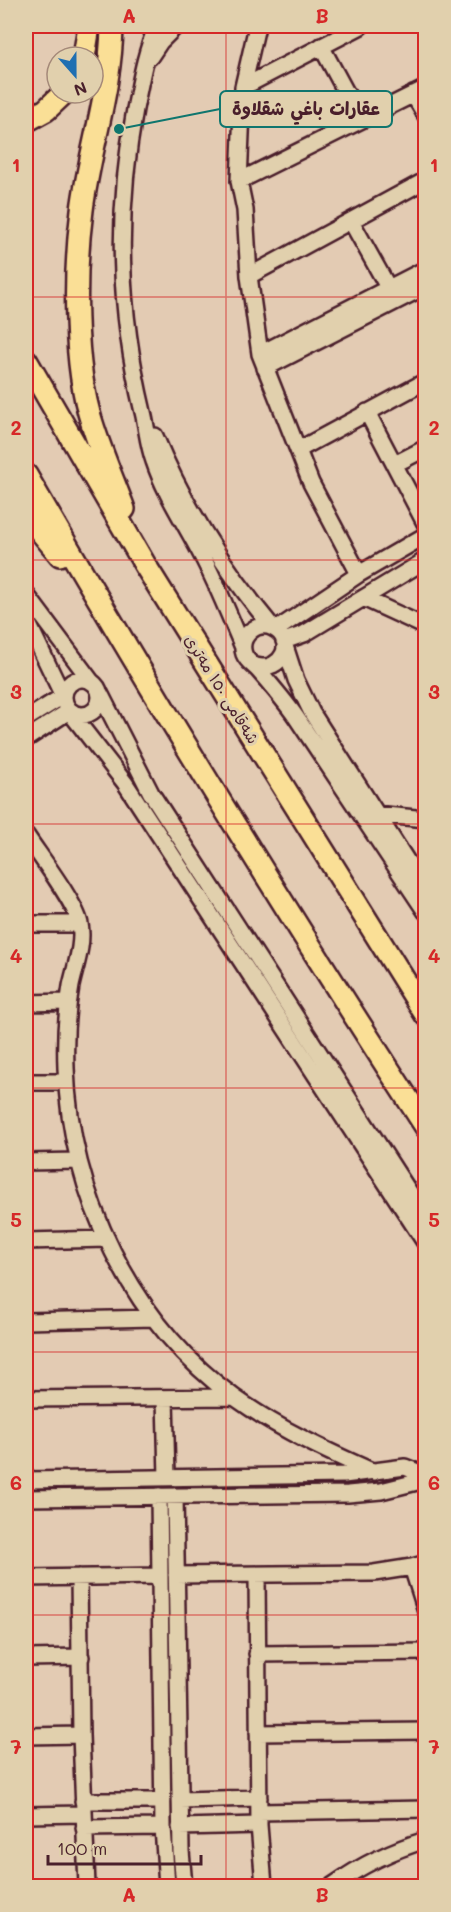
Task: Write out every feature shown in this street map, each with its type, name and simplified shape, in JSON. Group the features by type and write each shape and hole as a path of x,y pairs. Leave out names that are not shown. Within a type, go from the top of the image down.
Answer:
{"highway":[{"path":"86,45 88,26"},
{"path":"112,26 107,86 82,209 78,269 79,352 91,421 145,565"},
{"path":"26,121 51,105"},
{"name":"شەقامی ١٥٠ مەتری","path":"26,360 145,565 426,1015"},
{"path":"26,475 96,598 312,952 426,1127"},
{"path":"26,514 96,598"}],"street":[{"path":"156,26 145,57 127,153 122,265 126,321 134,374 150,448 162,481 203,558 243,645 246,658 296,718 426,912"},
{"path":"142,73 153,52 176,26"},
{"path":"257,26 243,87 239,181 244,210 249,276 262,361 311,483 359,574"},
{"path":"243,87 361,26"},
{"path":"321,46 362,120"},
{"path":"239,181 419,91 426,116"},
{"path":"249,276 426,180"},
{"path":"351,221 389,289"},
{"path":"262,361 426,269"},
{"path":"262,361 426,286"},
{"path":"298,450 426,381"},
{"path":"367,412 426,525"},
{"path":"144,415 173,477 198,522 233,577 279,636 312,713 426,891"},
{"path":"395,464 426,448"},
{"path":"279,636 359,574 426,535"},
{"path":"279,636 304,634 426,560"},
{"path":"26,594 95,687 151,794 426,1218"},
{"path":"363,598 426,627"},
{"path":"26,619 63,696 66,707 125,783 426,1244"},
{"path":"243,645 244,639 253,628 267,626 279,636 284,652 278,662 267,668 255,666"},
{"path":"26,720 63,696 67,686 75,679 86,679 95,687 99,704 91,713 80,715 69,711"},
{"path":"26,738 69,711"},
{"path":"375,814 426,819"},
{"path":"26,835 74,908 80,924 81,941 68,1002 65,1048 70,1115 79,1161 107,1239 129,1280 154,1318 199,1366 234,1397 287,1430 374,1472"},
{"path":"26,924 80,924"},
{"path":"26,1003 68,1002"},
{"path":"26,1082 66,1082"},
{"path":"26,1162 79,1161"},
{"path":"26,1241 107,1239"},
{"path":"26,1321 154,1318"},
{"path":"26,1400 234,1397"},
{"path":"165,1398 167,1478"},
{"path":"405,1467 415,1471 425,1481 364,1493 29,1498 29,1480 344,1475 405,1467"},
{"path":"159,1496 163,1827 167,1887"},
{"path":"175,1496 180,1827 184,1887"},
{"path":"176,1575 374,1573 419,1565 426,1611"},
{"path":"256,1575 259,1812 264,1887"},
{"path":"26,1578 160,1576"},
{"path":"80,1577 81,1735 87,1887"},
{"path":"257,1654 426,1652"},
{"path":"26,1658 81,1657"},
{"path":"258,1733 426,1731"},
{"path":"26,1736 81,1735"},
{"path":"180,1800 259,1812 426,1809"},
{"path":"26,1815 84,1814 163,1801"},
{"path":"180,1827 259,1812"},
{"path":"84,1814 163,1827"},
{"path":"332,1887 365,1865 426,1840"}],"place":[{"name":"عقارات باغي شقلاوة","path":"119,129"}]}
